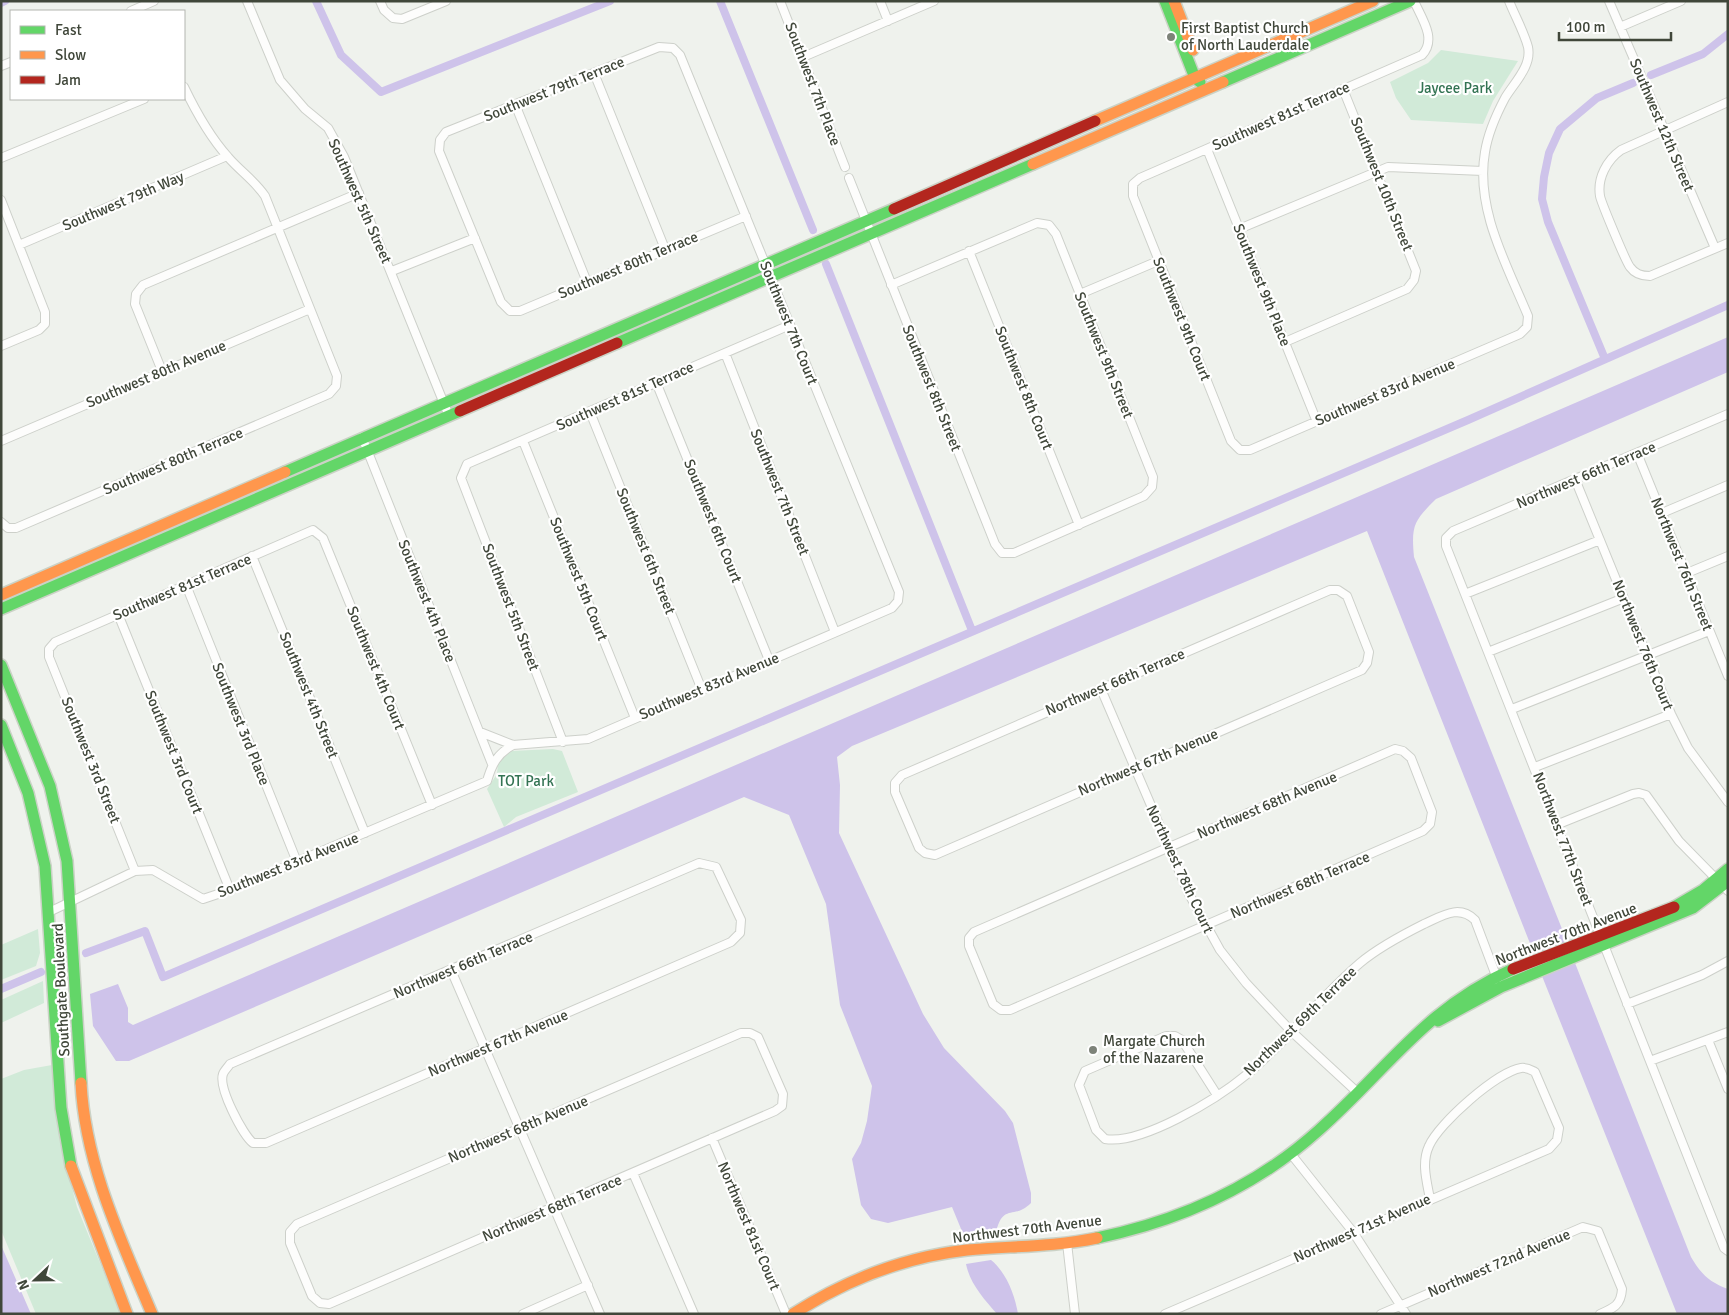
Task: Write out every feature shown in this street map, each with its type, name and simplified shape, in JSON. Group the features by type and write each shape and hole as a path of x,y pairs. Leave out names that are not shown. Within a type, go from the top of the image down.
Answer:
{"street":[{"name":"Southwest 5th Street","path":"247,1 280,80 305,108 328,128 344,157 392,271 449,416"},
{"path":"380,1 384,10 393,18 402,19 446,1"},
{"name":"Southwest 7th Place","path":"780,1 846,167"},
{"path":"880,1 888,21"},
{"path":"803,57 934,1"},
{"path":"1165,1 1206,89"},
{"path":"1174,1 1199,76"},
{"path":"1,595 1373,1"},
{"path":"1,609 1410,1"},
{"name":"Southwest 81st Terrace","path":"1133,184 1140,178 1422,55 1429,48 1430,39 1414,1"},
{"path":"1239,229 1388,167 1484,171 1485,152 1493,122 1506,97 1525,68 1528,57 1528,48 1509,1"},
{"name":"Southwest 12th Street","path":"1609,1 1715,248"},
{"path":"1620,26 1681,1"},
{"path":"135,10 151,6"},
{"name":"Southwest 79th Terrace","path":"475,238 440,151 440,140 446,132 659,47 673,48"},
{"name":"Southwest 7th Court","path":"673,48 680,56 771,277 899,592 898,601"},
{"path":"594,73 665,249"},
{"path":"185,89 201,121 227,156 257,183 266,196 310,309"},
{"name":"Southwest 10th Street","path":"1285,342 1407,289 1414,280 1416,272 1377,170 1343,89"},
{"path":"1,158 142,100"},
{"path":"1728,102 1621,150 1611,158 1602,172 1600,196 1630,267 1640,276 1650,276 1728,243"},
{"path":"515,104 587,282"},
{"name":"Southwest 9th Place","path":"1207,149 1317,422"},
{"name":"Southwest 79th Way","path":"19,246 227,156"},
{"name":"Southwest 83rd Avenue","path":"1240,450 1250,450 1317,422 1520,334 1527,327 1528,316 1496,239 1486,206 1484,171"},
{"path":"850,178 866,220"},
{"name":"Southwest 9th Court","path":"1133,184 1133,196 1158,261 1231,441 1240,450"},
{"path":"162,371 135,304 136,294 143,285 359,193"},
{"path":"1,200 45,312 45,324 39,330 1,346"},
{"name":"Southwest 80th Terrace","path":"475,238 501,302 510,311 520,311 746,216"},
{"name":"Southwest 8th Street","path":"866,220 995,544 1002,552 1014,553 1079,525"},
{"name":"Southwest 9th Street","path":"970,251 1037,223 1048,225 1056,234 1153,477 1152,487 1144,496 1079,525"},
{"path":"392,271 475,238"},
{"path":"891,285 970,251"},
{"name":"Southwest 8th Court","path":"970,251 1079,525"},
{"path":"1080,294 1158,261"},
{"name":"Southwest 80th Terrace","path":"1,522 8,528 16,528 330,394 336,386 337,376 310,309"},
{"name":"Southwest 80th Avenue","path":"1,441 310,309"},
{"name":"Southwest 81st Terrace","path":"462,471 467,464 790,325"},
{"name":"Southwest 7th Street","path":"724,353 835,632"},
{"name":"Southwest 6th Court","path":"656,382 769,660"},
{"name":"Southwest 6th Street","path":"590,412 702,690"},
{"name":"Northwest 66th Terrace","path":"1446,538 1453,531 1728,414"},
{"name":"Southwest 4th Place","path":"362,438 492,764"},
{"name":"Southwest 5th Court","path":"523,441 635,718"},
{"name":"Northwest 76th Street","path":"1637,453 1728,676"},
{"name":"Southwest 5th Street","path":"462,471 461,478 563,742"},
{"name":"Northwest 76th Court","path":"1575,479 1648,655 1670,714 1688,748 1728,802"},
{"path":"1662,513 1728,485"},
{"name":"Southwest 81st Terrace","path":"49,649 55,642 118,614 313,530 318,532"},
{"name":"Southwest 4th Court","path":"318,532 323,538 432,805"},
{"name":"Northwest 77th Street","path":"1446,538 1446,546 1535,767 1556,825 1724,1248 1728,1251"},
{"path":"1465,594 1600,540"},
{"name":"Southwest 4th Street","path":"252,556 365,833"},
{"path":"1686,573 1728,556"},
{"name":"Southwest 3rd Place","path":"186,585 297,862"},
{"name":"Northwest 66th Terrace","path":"925,853 919,848 895,792 896,782 902,775 1101,688 1330,590 1338,590 1347,596 1370,652 1367,663"},
{"path":"1488,652 1624,598"},
{"name":"Southwest 83rd Avenue","path":"135,871 153,870 204,899 230,890 486,781 492,764 500,752 513,745 588,739 892,608 898,601"},
{"name":"Southwest 3rd Court","path":"118,614 230,890"},
{"path":"1512,709 1709,632"},
{"name":"Southwest 3rd Street","path":"49,649 50,657 135,871"},
{"name":"Northwest 67th Avenue","path":"925,853 935,855 1362,670 1367,663"},
{"name":"Southgate Boulevard","path":"1,665 50,786 67,861 71,900 82,1107 87,1142 108,1207 152,1314"},
{"name":"Northwest 78th Court","path":"1101,688 1133,768 1205,926 1246,984 1291,1031 1357,1092"},
{"path":"1535,767 1670,714"},
{"name":"Southgate Boulevard","path":"1,726 26,787 37,823 45,866 62,1108 67,1146 73,1174 84,1206 127,1314"},
{"name":"Southwest 83rd Avenue","path":"480,732 513,745"},
{"name":"Northwest 68th Avenue","path":"1001,1010 993,1004 969,946 969,938 974,932 1395,749 1403,751 1411,758 1432,812 1430,824"},
{"path":"1556,825 1639,793 1646,795 1679,841 1724,884"},
{"name":"Northwest 68th Terrace","path":"1001,1010 1010,1010 1205,926 1424,831 1430,824"},
{"name":"Northwest 66th Terrace","path":"253,1143 245,1136 223,1085 223,1074 230,1064 699,862 708,863 716,867 740,920 740,933"},
{"name":"Northwest 70th Avenue","path":"793,1314 815,1299 902,1263 937,1254 1067,1243 1142,1227 1206,1204 1291,1154 1324,1126 1434,1016 1466,993 1499,982 1670,910 1703,892 1724,884 1728,869"},
{"path":"48,912 135,871"},
{"name":"Northwest 69th Terrace","path":"1217,1095 1182,1040 1175,1036 1166,1036 1085,1071 1080,1079 1079,1086 1096,1130 1104,1139 1118,1141 1152,1130 1217,1095 1247,1075 1360,963 1384,946 1436,918 1458,911 1468,913 1474,920 1499,982"},
{"name":"Northwest 67th Avenue","path":"253,1143 266,1143 731,942 740,933"},
{"path":"1627,1004 1702,975 1728,961"},
{"path":"451,970 600,1314"},
{"name":"Northwest 68th Avenue","path":"320,1303 312,1296 290,1243 290,1232 297,1224 741,1032 750,1033 758,1037 784,1094 782,1106"},
{"path":"1650,1061 1728,1032"},
{"path":"1708,1040 1728,1089"},
{"name":"Northwest 71st Avenue","path":"1165,1314 1548,1149 1557,1140 1559,1128 1535,1072 1528,1068 1521,1068 1506,1074 1482,1089 1437,1133 1429,1145 1426,1158 1425,1171 1430,1199"},
{"name":"Northwest 68th Terrace","path":"320,1303 329,1304 554,1208 775,1111 782,1106"},
{"name":"Northwest 81st Court","path":"712,1138 786,1314"},
{"path":"1291,1154 1353,1232 1402,1305 1406,1314"},
{"path":"633,1173 694,1314"},
{"name":"Northwest 72nd Avenue","path":"1381,1314 1583,1227 1598,1232 1622,1289 1622,1299 1616,1307 1600,1314"},
{"path":"1067,1243 1075,1314"},
{"path":"522,1314 588,1285"}],"green space":[{"name":"Jaycee Park","path":"1441,50 1518,61 1493,101 1483,124 1411,120 1396,98 1390,82 1428,63"},
{"name":"TOT Park","path":"553,749 562,751 578,792 516,817 504,827 487,789 497,774 498,763 511,751"},
{"path":"38,929 40,953 36,966 1,980 1,945"},
{"path":"43,981 44,1003 1,1023 1,1000"},
{"path":"52,1065 60,1142 77,1207 121,1314 36,1314 1,1230 1,1079 24,1070"}],"shaded area":[{"path":"1728,337 1728,372 1436,499 1423,513 1414,530 1414,557 1568,944 1535,956 1367,531 852,746 837,757 840,785 839,833 923,1014 944,1048 1005,1111 1013,1123 1031,1193 1031,1203 1019,1211 1005,1215 1001,1219 995,1237 966,1241 952,1207 888,1223 871,1219 861,1205 852,1159 861,1143 867,1121 872,1086 840,1005 826,904 789,815 744,797 129,1061 116,1061 93,1026 90,994 118,984 128,1008 128,1022 133,1025"},
{"path":"1575,963 1691,1257 1706,1277 1728,1289 1728,1314 1677,1314 1542,976"},
{"path":"1,1245 31,1314 1,1314"},
{"path":"991,1260 1009,1284 1018,1314 997,1314 978,1291 971,1278 966,1264"}],"waterway":[{"path":"1,3 5,1"},
{"path":"316,1 341,55 381,92 610,1"},
{"path":"720,1 813,230"},
{"path":"1651,75 1703,54 1728,34"},
{"path":"1605,359 1548,222 1542,199 1544,177 1549,153 1560,129 1597,98 1633,83"},
{"path":"826,264 971,628"},
{"path":"86,953 145,931 163,977 1468,420 1728,305"},
{"path":"1,989 41,972"}],"traffic: fast":[{"path":"1165,1 1195,78 1200,82"},
{"path":"1223,82 1410,1"},
{"path":"617,343 1033,164"},
{"path":"285,472 894,209"},
{"path":"1,609 460,411"},
{"path":"1,665 50,786 67,861 81,1083"},
{"path":"1,725 28,793 45,866 61,1108 71,1166"},
{"path":"1674,907 1703,890 1728,869"},
{"path":"1438,1021 1501,987 1693,908 1728,881"},
{"path":"1097,1238 1128,1231 1187,1211 1216,1199 1270,1168 1319,1130 1431,1021 1455,1002 1513,969"}],"traffic: slow":[{"path":"1174,1 1193,50"},
{"path":"1095,121 1373,1"},
{"path":"1033,164 1223,82"},
{"path":"1,595 285,472"},
{"path":"81,1083 89,1143 97,1172 117,1230 152,1314"},
{"path":"71,1166 127,1314"},
{"path":"793,1314 855,1281 898,1264 921,1258 967,1250 1049,1245 1097,1238"}],"traffic: jam":[{"path":"894,209 1095,121"},
{"path":"460,411 617,343"},
{"path":"1513,969 1674,907"}],"place":[{"name":"First Baptist Church of North Lauderdale","path":"1171,37"},
{"name":"Margate Church of the Nazarene","path":"1093,1050"}]}
